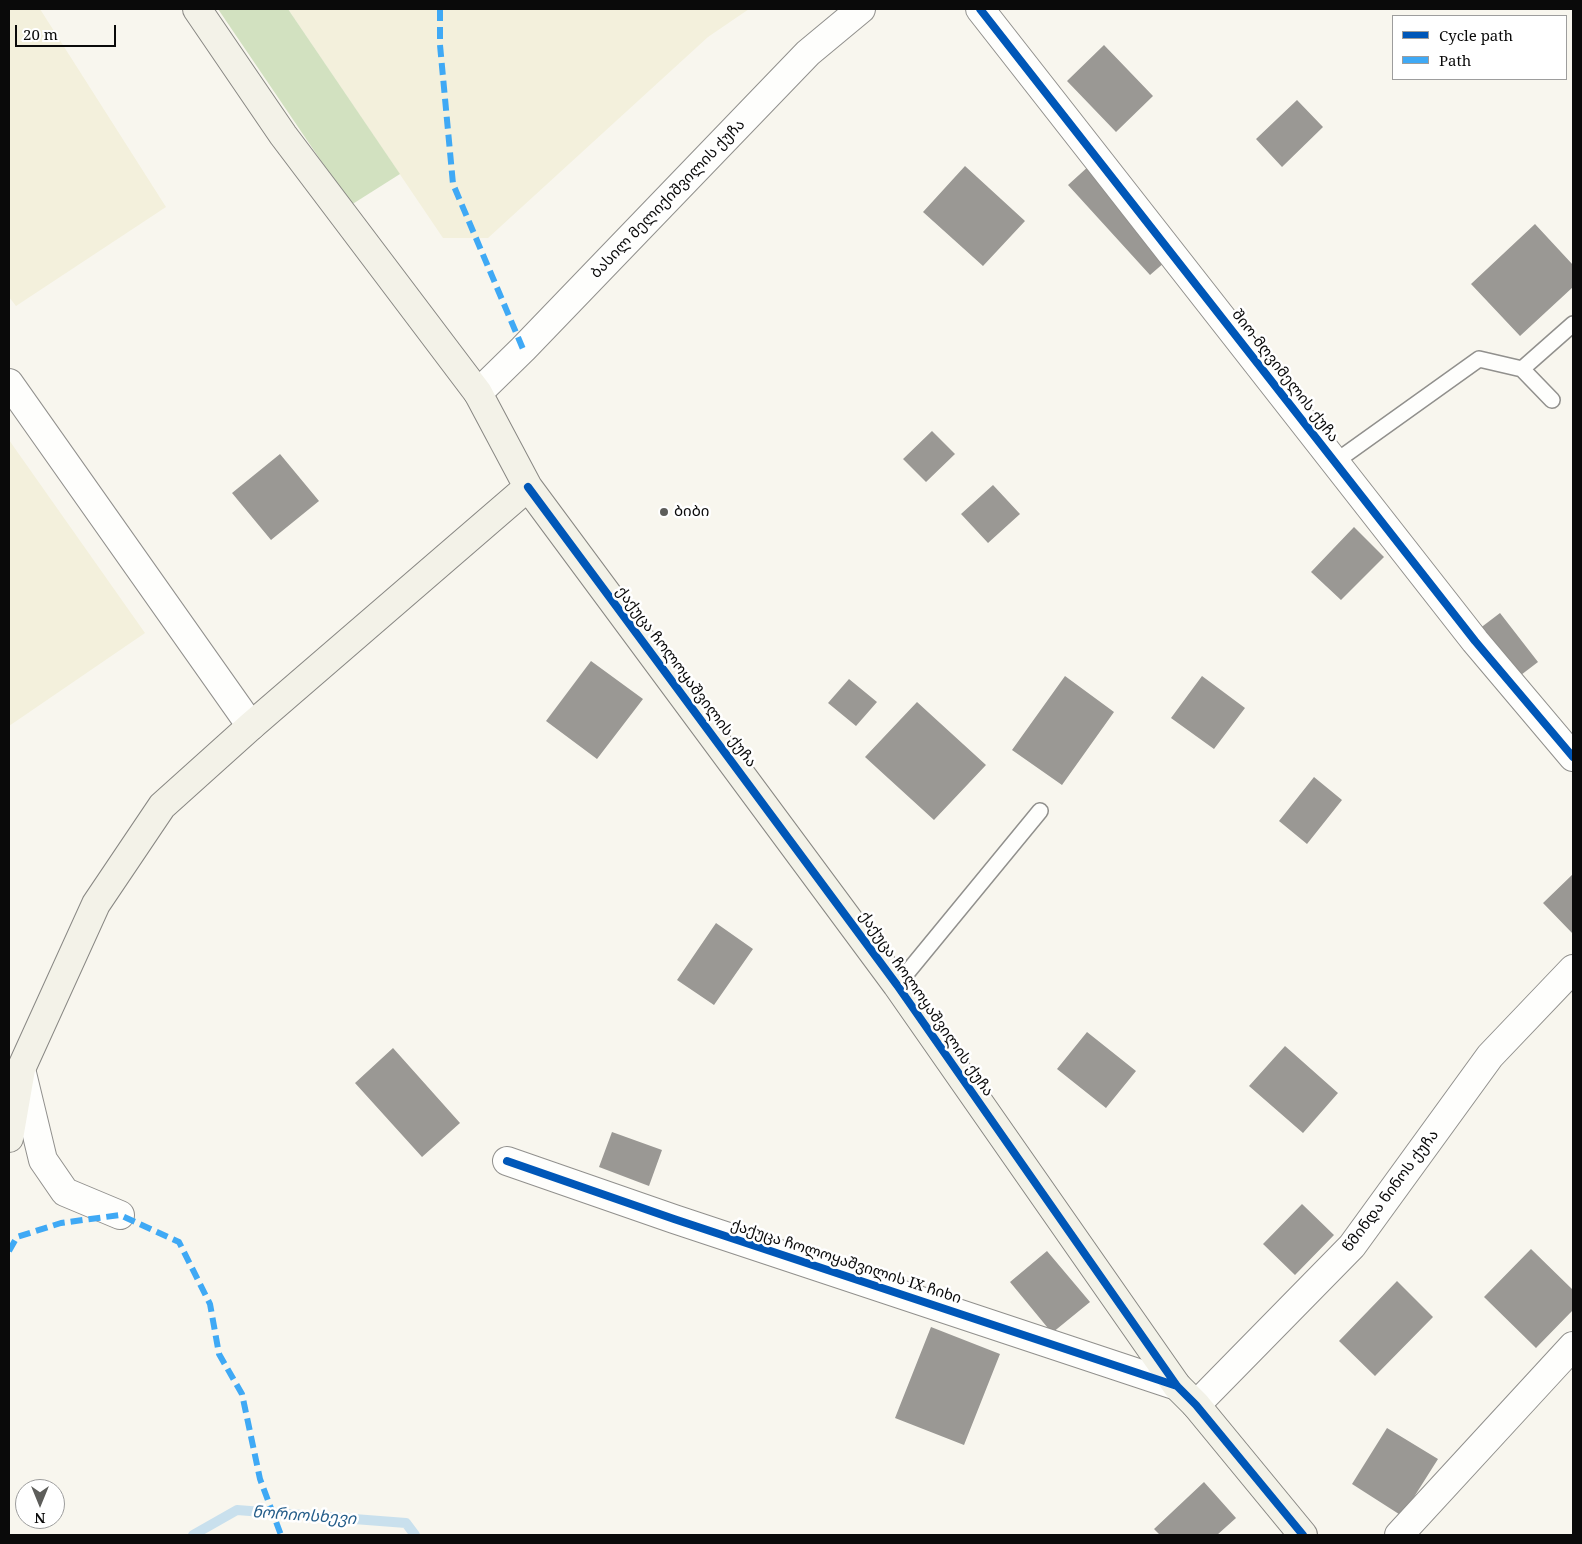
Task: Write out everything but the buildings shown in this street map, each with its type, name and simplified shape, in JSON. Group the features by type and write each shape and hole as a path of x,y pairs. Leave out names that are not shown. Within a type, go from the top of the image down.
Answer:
{"main road":[{"name":"ქაქუცა ჩოლოყაშვილის ქუჩა","path":"196,9 283,135 478,392 528,487 897,984 1177,1386 1196,1405 1303,1535"},
{"path":"9,1138 21,1069 96,904 162,806 251,726 528,487"}],"street":[{"name":"ბასილ მელიქიშვილის ქუჩა","path":"478,392 523,349 808,52 861,9"},
{"name":"შიო-მღვიმელის ქუჩა","path":"980,9 1475,641 1573,757"},
{"path":"9,383 251,726"},
{"name":"წმინდა ნინოს ქუჩა","path":"1196,1405 1352,1246 1490,1056 1573,968"},
{"path":"21,1069 43,1160 65,1192 120,1215"},
{"name":"ქაქუცა ჩოლოყაშვილის IX ჩიხი","path":"507,1161 683,1222 1177,1386"},
{"path":"1399,1535 1573,1346"}],"lane":[{"path":"1522,369 1573,324"},
{"path":"1335,462 1479,360 1522,369 1552,400"},
{"path":"897,984 1040,812"}],"shaded area":[{"path":"9,9 40,9 166,207 16,306 9,297"},
{"path":"288,9 749,9 708,37 488,238 443,238"},
{"path":"9,440 145,633 9,726"}],"green space":[{"path":"218,9 288,9 400,174 351,205"}],"waterway":[{"name":"ნორიოსხევი","path":"193,1535 237,1510 406,1523 415,1535"}],"marked path":[{"path":"440,9 440,45 453,184 523,349"},
{"path":"9,1251 17,1237 61,1223 120,1215 179,1242 210,1304 219,1354 242,1394 260,1479 281,1535"}],"cycle path":[{"path":"980,9 1475,641 1573,757"},
{"path":"528,487 897,985 1177,1386 1196,1405 1303,1535"},
{"path":"507,1161 674,1219 1177,1386"}],"place":[{"name":"ბიბი","path":"664,512"}]}
